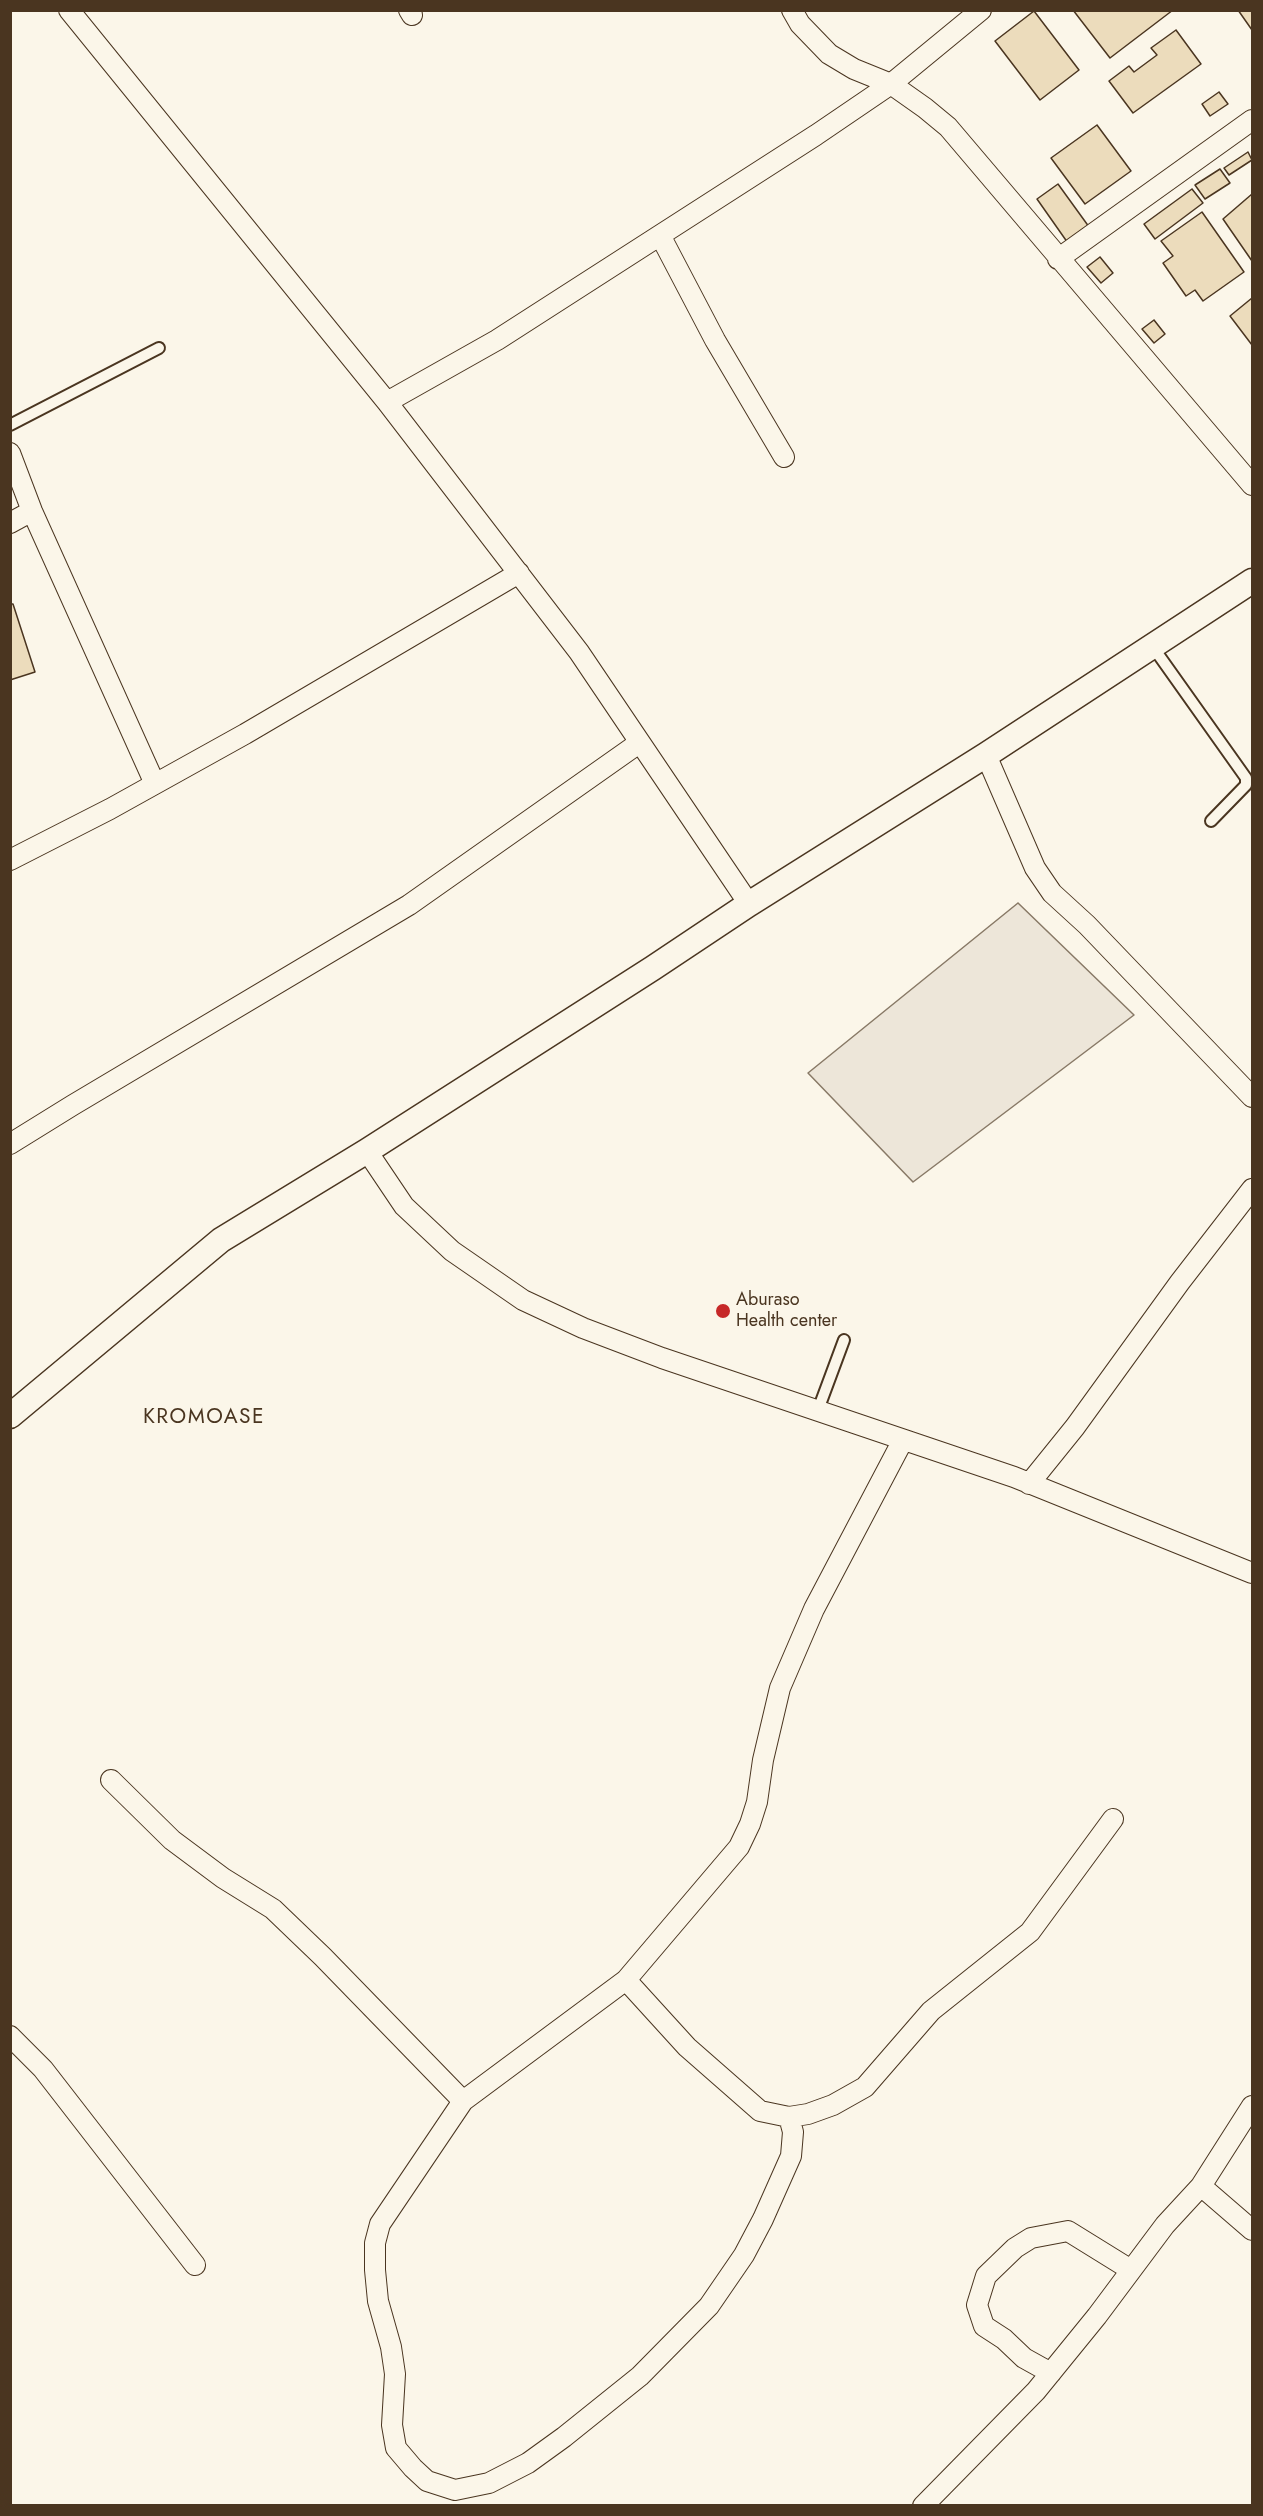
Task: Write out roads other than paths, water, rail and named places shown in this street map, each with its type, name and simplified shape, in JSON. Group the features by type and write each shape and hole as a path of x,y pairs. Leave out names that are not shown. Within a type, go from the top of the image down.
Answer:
{"street":[{"path":"69,10 387,402 519,573 579,652 749,904"},
{"path":"792,10 800,24 829,54 854,69 891,84 948,127 1252,485"},
{"path":"387,402 497,340 661,237 891,84 981,10"},
{"path":"1058,259 1252,120"},
{"path":"661,237 715,340 784,457"},
{"path":"10,453 32,511 155,784"},
{"path":"10,523 32,511"},
{"path":"10,860 110,810 245,734 519,573"},
{"path":"10,1416 221,1240 367,1151 749,904 986,755 1252,581"},
{"path":"10,1144 409,905 639,743"},
{"path":"986,755 1035,868 1052,893 1087,926 1252,1097"},
{"path":"367,1151 404,1206 452,1251 523,1300 583,1328 652,1354 1029,1484 1252,1573"},
{"path":"1029,1484 1075,1427 1180,1282 1252,1189"},
{"path":"789,2117 793,2132 791,2156 744,2255 709,2306 640,2376 528,2463 489,2484 455,2490 427,2481 396,2448 392,2425 395,2374 378,2301 375,2243 380,2224 463,2102 626,1980 739,1847 757,1802 780,1688 814,1609 903,1440"},
{"path":"111,1780 172,1840 223,1878 273,1910 323,1957 463,2102"},
{"path":"626,1980 687,2047 760,2111 789,2117 808,2114 834,2105 865,2087 931,2011 1030,1932 1113,1819"},
{"path":"10,2036 43,2069 195,2265"},
{"path":"923,2505 1051,2373 1165,2225 1201,2186 1252,2106"},
{"path":"1201,2186 1252,2230"},
{"path":"1051,2373 1024,2358 1004,2339 984,2326 977,2305 986,2276 1015,2248 1031,2238 1068,2232 1131,2270"}],"lane":[{"path":"10,425 159,348"},
{"path":"1153,647 1246,778 1246,785 1211,821"},
{"path":"818,1410 844,1340"}],"place":[{"name":"Aburaso Health center","path":"723,1311"}],"district":[{"name":"KROMOASE","path":"204,1418"}]}
